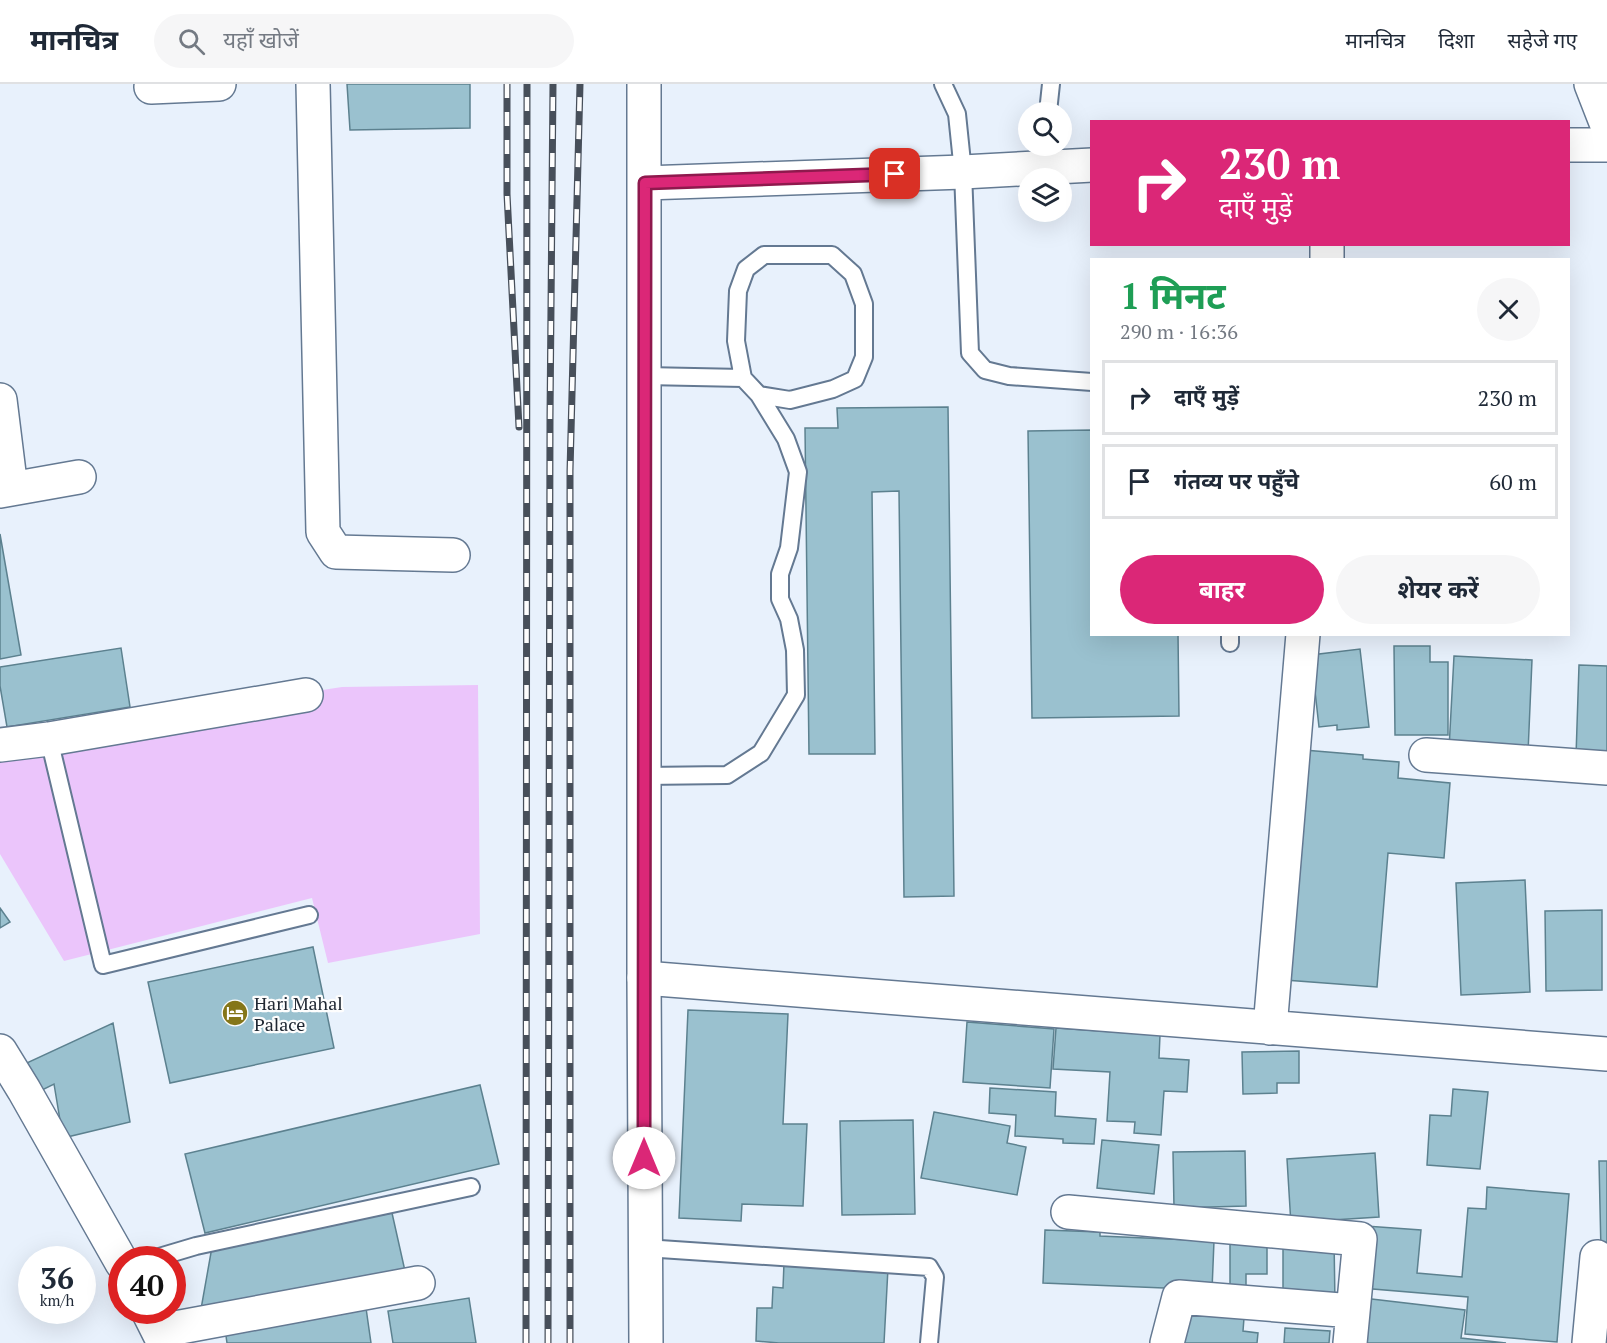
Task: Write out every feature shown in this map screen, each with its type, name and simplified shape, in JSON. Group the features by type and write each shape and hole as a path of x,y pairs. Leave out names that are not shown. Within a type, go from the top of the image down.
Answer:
{"street":[{"path":"151,87 219,84"},
{"path":"313,84 323,532 336,552 453,555"},
{"path":"644,84 646,1343"},
{"path":"1592,84 1607,125"},
{"path":"1570,145 1607,145"},
{"path":"645,183 963,172 1044,156 1090,165"},
{"path":"0,400 6,490 79,477"},
{"path":"1270,1028 1304,636"},
{"path":"0,745 49,739 306,695"},
{"path":"1426,754 1607,768"},
{"path":"644,978 1607,1054"},
{"path":"0,1051 112,1246"},
{"path":"1068,1212 1360,1239 1350,1343"},
{"path":"1589,1343 1597,1257"},
{"path":"157,1328 418,1283"},
{"path":"1167,1343 1179,1297 1353,1311"}],"lane":[{"path":"943,84 957,114 963,172 970,353 985,370 1009,376 1090,382"},
{"path":"1049,102 1051,84"},
{"path":"644,776 727,775 761,753 796,696 795,650 789,619 780,598 780,574 789,548 798,472 786,439 759,394 743,378 736,341 738,291 746,269 764,255 832,255 853,274 864,304 864,357 855,379 833,389 790,400 759,394"},
{"path":"645,376 743,378"},
{"path":"49,739 103,965 309,915"},
{"path":"186,1249 471,1187"},
{"path":"645,1248 929,1267 934,1277 929,1343"}],"shaded area":[{"path":"478,685 480,934 328,963 312,898 64,961 0,854 0,739 342,687"}],"building":[{"path":"347,84 470,84 470,128 350,130"},
{"path":"948,407 954,896 904,897 899,491 872,492 875,754 809,754 805,428 838,428 837,408"},
{"path":"1090,430 1090,636 1178,636 1179,716 1032,718 1028,431"},
{"path":"0,534 21,655 0,659"},
{"path":"1394,646 1430,646 1430,662 1448,662 1448,735 1395,735"},
{"path":"121,648 130,707 7,727 0,686 0,667"},
{"path":"1360,649 1369,727 1337,730 1337,725 1319,727 1311,655"},
{"path":"1454,656 1532,660 1528,753 1449,749"},
{"path":"1579,665 1607,666 1607,767 1576,756"},
{"path":"1304,750 1363,755 1363,759 1399,762 1398,778 1450,783 1444,858 1388,853 1377,987 1285,980"},
{"path":"1525,880 1530,992 1461,995 1456,883"},
{"path":"0,908 10,922 0,928"},
{"path":"1602,910 1602,990 1546,991 1545,911"},
{"path":"313,947 334,1048 170,1083 148,982"},
{"path":"688,1010 788,1014 783,1124 807,1124 803,1206 742,1204 741,1221 679,1218"},
{"path":"967,1022 1054,1029 1050,1088 963,1082"},
{"path":"113,1023 130,1122 63,1138 54,1084 32,1095 18,1067"},
{"path":"1056,1028 1160,1035 1159,1058 1189,1060 1187,1092 1164,1091 1161,1135 1134,1133 1135,1122 1107,1121 1110,1072 1053,1069"},
{"path":"1299,1051 1299,1083 1277,1083 1277,1093 1243,1094 1242,1052"},
{"path":"480,1085 499,1164 205,1233 185,1154"},
{"path":"990,1088 1056,1092 1055,1116 1096,1119 1094,1144 1063,1143 1063,1139 1015,1136 1016,1115 989,1113"},
{"path":"1453,1089 1488,1092 1480,1169 1427,1165 1430,1115 1451,1116"},
{"path":"934,1112 1010,1126 1007,1143 1026,1147 1017,1195 921,1178"},
{"path":"913,1120 915,1214 842,1215 840,1121"},
{"path":"1102,1140 1159,1145 1154,1194 1097,1188"},
{"path":"1245,1151 1246,1206 1174,1208 1173,1152"},
{"path":"1375,1153 1379,1217 1291,1225 1287,1159"},
{"path":"1599,1161 1607,1161 1607,1343 1603,1343"},
{"path":"1487,1187 1569,1194 1557,1342 1465,1334 1468,1297 1361,1288 1366,1226 1421,1230 1417,1273 1462,1277 1468,1208 1486,1209"},
{"path":"392,1213 405,1271 201,1309 212,1247"},
{"path":"1045,1230 1100,1232 1100,1236 1214,1241 1212,1290 1043,1283"},
{"path":"1283,1238 1334,1238 1335,1304 1283,1304"},
{"path":"1230,1241 1267,1241 1267,1274 1246,1274 1246,1287 1230,1287"},
{"path":"784,1263 888,1268 884,1343 756,1341 757,1308 772,1308 773,1287 783,1288"},
{"path":"469,1298 476,1343 393,1343 388,1311"},
{"path":"1363,1298 1465,1310 1461,1338 1506,1343 1358,1343"},
{"path":"366,1308 371,1343 227,1343 225,1329"},
{"path":"1184,1313 1244,1318 1243,1331 1258,1333 1257,1343 1182,1343"},
{"path":"1285,1328 1330,1331 1329,1343 1284,1343"}],"railway":[{"path":"507,84 507,194 519,427"},
{"path":"526,1343 527,84"},
{"path":"548,1343 553,84"},
{"path":"570,1343 570,471 580,84"}],"place":[{"name":"Hari Mahal Palace","path":"235,1013"}],"route":[{"path":"644,1158 645,183 895,174"}]}
